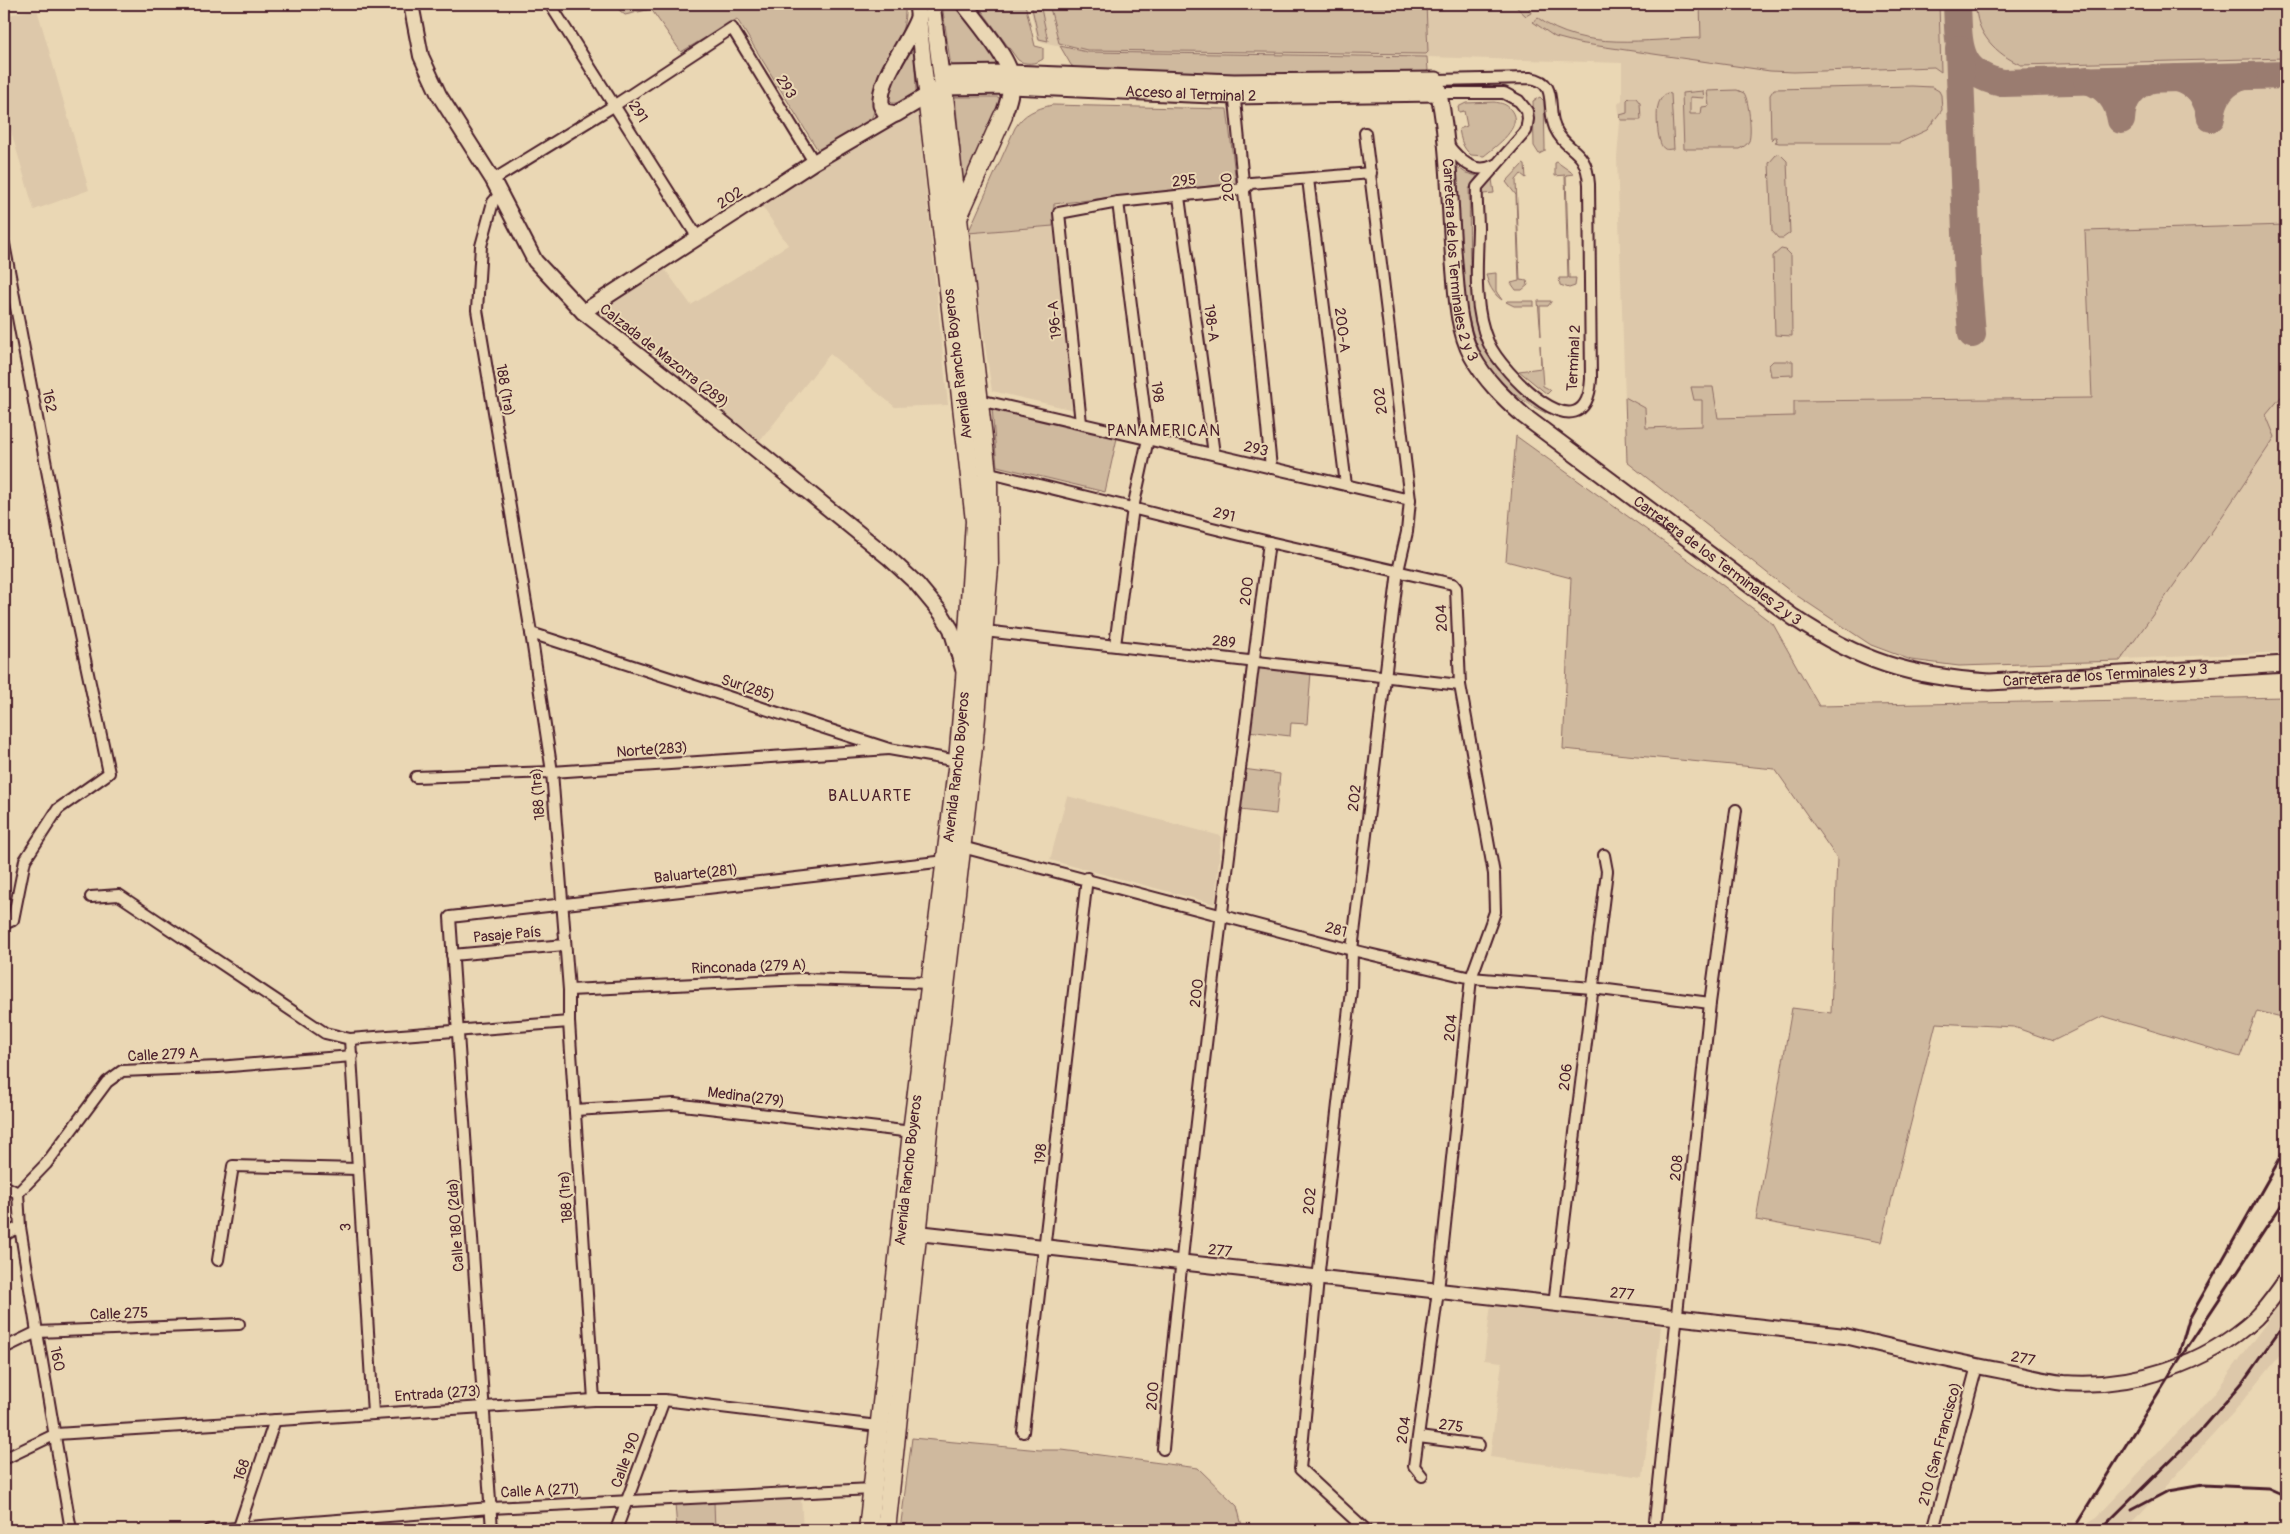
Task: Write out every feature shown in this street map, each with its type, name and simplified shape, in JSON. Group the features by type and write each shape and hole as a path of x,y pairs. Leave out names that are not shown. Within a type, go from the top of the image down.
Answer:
{"highway":[{"name":"Avenida Rancho Boyeros","path":"886,1530 984,631 989,518 979,400 942,80"},
{"name":"Avenida Rancho Boyeros","path":"868,1530 912,1132 958,761 975,521 927,96"},
{"path":"958,217 1003,116"}],"main road":[{"name":"Avenida Rancho Boyeros","path":"932,4 942,80"},
{"path":"964,4 1003,58 1010,80 1003,116"},
{"name":"Avenida Rancho Boyeros","path":"918,9 927,96"},
{"path":"918,9 912,32 884,85 880,99 889,111 927,96 942,80"},
{"name":"Acceso al Terminal 2","path":"942,80 1010,80 1234,89"},
{"name":"Acceso al Terminal 2","path":"1010,80 1036,88 1437,87"},
{"name":"Carretera de los Terminales 2 y 3","path":"1437,87 1446,142 1457,300 1462,330 1471,354 1483,374 1499,394 1524,416 1653,514 1823,637 1856,654 1894,667 1925,675 1974,681 2023,680 2286,664"},
{"path":"1003,116 1015,103 1036,88"}],"street":[{"name":"Calzada de Mazorra (289)","path":"411,4 421,56 439,95 493,180 535,261 583,312 888,557 917,584 941,612 951,629 965,680"},
{"name":"291","path":"550,4 698,238"},
{"name":"293","path":"615,104 732,28 814,162"},
{"name":"Terminal 2","path":"1530,78 1542,79 1547,85 1551,113 1557,133 1585,162 1589,184 1590,379 1589,392 1585,403 1574,412 1566,413 1555,410 1529,392 1499,361 1483,329 1477,281 1477,192 1479,184 1526,131 1528,119 1524,105 1517,99 1504,93 1437,87 1530,78"},
{"name":"200","path":"1234,89 1271,468"},
{"path":"493,180 615,104"},
{"name":"202","path":"583,312 814,162 871,129 889,111"},
{"name":"202","path":"1365,133 1410,500 1407,532 1398,571 1352,950 1351,990 1318,1279 1300,1469 1366,1530"},
{"path":"1446,142 1459,158 1472,167 1487,168 1498,163"},
{"name":"295","path":"1058,213 1118,202 1179,197 1244,188 1251,182 1371,173"},
{"name":"200-A","path":"1308,179 1346,485"},
{"name":"188 (1ra)","path":"500,194 493,202 481,246 476,310 532,633 552,772 569,990 569,1022 594,1400"},
{"name":"198-A","path":"1179,197 1214,454"},
{"name":"198","path":"1115,645 1133,508 1148,438 1118,202"},
{"name":"196-A","path":"1058,213 1081,423"},
{"name":"162","path":"4,244 65,565 110,773 58,809 25,860 13,920 4,924"},
{"name":"293","path":"979,400 1410,500"},
{"name":"291","path":"986,472 1455,586"},
{"name":"200","path":"1163,1449 1180,1263 1221,915 1269,542"},
{"name":"204","path":"1422,1476 1414,1466 1438,1291 1471,978 1495,912 1494,874 1460,685 1455,586"},
{"name":"289","path":"984,631 1253,660 1460,685"},
{"name":"Sur(285)","path":"532,633 889,749 958,761"},
{"name":"Norte(283)","path":"416,777 552,772 889,749"},
{"name":"208","path":"1654,1530 1710,1003 1736,810"},
{"name":"281","path":"962,846 1352,950 1471,978 1592,988 1710,1003"},
{"name":"206","path":"1554,1304 1607,871 1604,854"},
{"name":"Baluarte(281)","path":"450,917 946,861"},
{"name":"198","path":"1023,1432 1046,1247 1087,878"},
{"path":"92,897 119,895 325,1033 350,1039 569,1022"},
{"name":"Calle 180 (2da)","path":"450,917 492,1530"},
{"name":"Pasaje País","path":"452,955 565,945"},
{"name":"Rinconada (279 A)","path":"569,990 804,979 930,984"},
{"name":"3","path":"350,1039 373,1413"},
{"name":"Calle 279 A","path":"18,1193 46,1164 107,1082 122,1071 218,1067 352,1056"},
{"name":"Medina(279)","path":"575,1110 674,1104 912,1132"},
{"path":"218,1260 233,1166 358,1169"},
{"path":"4,1186 18,1193"},
{"name":"160","path":"18,1193 20,1227 71,1530"},
{"path":"4,1235 20,1227"},
{"name":"277","path":"918,1233 1318,1279 1845,1336 1977,1366 2063,1383 2116,1382 2151,1375 2195,1359 2220,1344 2257,1317 2286,1280"},
{"name":"Calle 275","path":"4,1348 37,1332 239,1324"},
{"name":"210 (San Francisco)","path":"1933,1530 1977,1366"},
{"name":"Entrada (273)","path":"4,1459 56,1434 594,1400 664,1400 878,1426"},
{"name":"Calle 190","path":"616,1530 664,1400"},
{"name":"168","path":"238,1529 275,1420"},
{"name":"275","path":"1419,1437 1479,1445"},
{"name":"Calle A (271)","path":"210,1530 491,1508 872,1489"}],"shaded area":[{"path":"612,4 905,4 905,17 899,38 880,70 876,81 874,110 871,119 855,131 819,152 737,19 681,52 651,9 625,15"},
{"path":"942,4 954,4 995,59 996,67 951,67"},
{"path":"977,4 1025,4 1035,46 1043,48 1043,59 1030,63 1018,60"},
{"path":"1029,4 2286,4 2286,652 2122,659 2120,661 1959,666 1911,660 1871,645 1790,591 1627,462 1617,157 1620,122 1618,104 1622,100 1622,63 1427,57 1087,52 1038,41"},
{"path":"1031,4 1040,4 1048,41 1039,39"},
{"path":"1049,4 1426,4 1428,52 1426,54 1087,50 1059,43"},
{"path":"1513,4 1528,4 1531,13 1526,16"},
{"path":"1700,4 1939,4 1941,72 1934,67 1794,72 1770,71 1578,43 1555,37 1533,22 1538,18 1556,29 1575,36 1595,40 1638,41 1701,38"},
{"path":"1976,4 2286,4 2286,58 2021,65 2003,55 1983,33 1979,24"},
{"path":"37,9 89,190 34,210 4,107 4,16"},
{"path":"914,40 916,92 898,103 892,103 889,100 888,87"},
{"path":"1060,46 1087,52 1427,57 1428,70 1425,74 1213,77 1078,70 1071,65"},
{"path":"1932,87 1939,91 1942,110 1927,130 1899,143 1779,143 1775,142 1777,141 1776,137 1771,139 1770,95 1774,89"},
{"path":"1737,90 1744,93 1746,97 1750,117 1749,141 1747,144 1739,149 1684,149 1682,93 1703,91 1704,98 1690,97 1690,114 1701,114 1702,107 1709,106 1707,91"},
{"path":"1667,93 1671,94 1674,149 1662,147 1658,129 1659,102"},
{"path":"955,97 998,97 1001,101 1001,108 963,181"},
{"path":"1540,97 1544,101 1545,151 1539,154 1534,146 1533,101"},
{"path":"1629,98 1636,98 1640,103 1641,120 1621,120 1620,115 1627,113 1627,100"},
{"path":"1494,102 1506,105 1511,110 1514,116 1514,123 1507,136 1484,156 1471,155 1461,140 1459,129 1467,126 1464,111 1459,112 1458,107 1466,103"},
{"path":"1052,105 1227,109 1236,183 1054,204 1053,226 968,233 1015,128 1031,112"},
{"path":"918,110 948,405 895,407 830,354 759,442 594,310 664,268 691,305 788,245 760,203"},
{"path":"1780,154 1787,161 1790,233 1783,238 1778,238 1772,231 1769,163 1776,155"},
{"path":"1557,162 1574,174 1566,175 1569,278 1576,278 1575,286 1569,288 1560,285 1559,278 1568,278 1565,175 1555,176 1555,163"},
{"path":"1523,164 1525,165 1526,178 1521,174 1516,180 1520,280 1527,281 1528,285 1522,290 1516,290 1511,283 1519,281 1516,195 1506,182"},
{"path":"1454,165 1466,173 1477,176 1469,189 1469,234 1471,283 1479,329 1487,350 1498,368 1515,386 1546,413 1522,400 1504,385 1490,369 1472,330 1467,309 1461,260"},
{"path":"1492,179 1494,193 1483,194 1484,188"},
{"path":"2286,225 2286,391 2266,415 2275,437 2213,530 2120,661 1959,666 1911,660 1871,645 1790,591 1627,462 1625,397 1645,408 1646,428 1702,426 1702,400 1694,400 1691,387 1713,387 1718,418 1794,416 1794,401 2092,398 2085,231"},
{"path":"1053,226 1074,410 992,391 968,233"},
{"path":"1781,249 1786,250 1791,255 1792,336 1775,335 1773,256"},
{"path":"1496,273 1496,291 1502,300 1491,288 1486,274"},
{"path":"1507,301 1534,301 1534,306 1514,306"},
{"path":"1538,301 1551,301 1548,306 1540,306 1541,336"},
{"path":"1540,345 1543,386 1551,390 1547,394 1519,371 1541,368"},
{"path":"1773,361 1793,361 1793,375 1771,376 1769,365"},
{"path":"992,408 1117,438 1105,492 997,466"},
{"path":"1516,436 1708,574 1773,624 1819,706 2286,697 2286,1018 2257,1011 2240,1057 2103,1016 2053,1041 2014,1027 1936,1023 1881,1242 1756,1220 1792,1008 1831,1013 1837,858 1775,769 1563,749 1571,578 1506,561"},
{"path":"1256,666 1311,672 1307,724 1291,723 1290,736 1248,731"},
{"path":"1243,769 1280,774 1276,814 1240,810"},
{"path":"1067,796 1221,836 1215,904 1050,860"},
{"path":"2286,1296 2286,1347 2233,1413 2124,1530 2075,1530 2097,1517 2213,1395"},
{"path":"1491,1304 1661,1326 1643,1477 1490,1457 1502,1362 1484,1360"},
{"path":"912,1438 1040,1450 1062,1450 1198,1468 1237,1506 1243,1530 900,1530"},
{"path":"801,1498 803,1530 677,1530 675,1503"},
{"path":"714,1502 715,1530 677,1530 675,1503"}],"taxiway":[{"path":"1957,4 1960,44 1968,64 1987,79 2003,83 2286,75"},
{"path":"1959,49 1968,284 1972,334"},
{"path":"2177,78 2184,80 2200,92 2207,104 2211,118 2214,103 2220,91 2230,82 2244,76"},
{"path":"2087,80 2106,90 2114,100 2121,120 2124,105 2130,93 2140,84 2154,78"}],"railway":[{"path":"2179,1354 2189,1319 2286,1148"},
{"path":"2073,1530 2175,1366 2286,1198"},
{"path":"2100,1530 2204,1427 2242,1383 2286,1321"},
{"path":"2132,1510 2168,1491 2203,1485 2268,1488 2286,1496"}],"district":[{"name":"PANAMERICAN","path":"1164,431"},
{"name":"BALUARTE","path":"870,796"}]}
